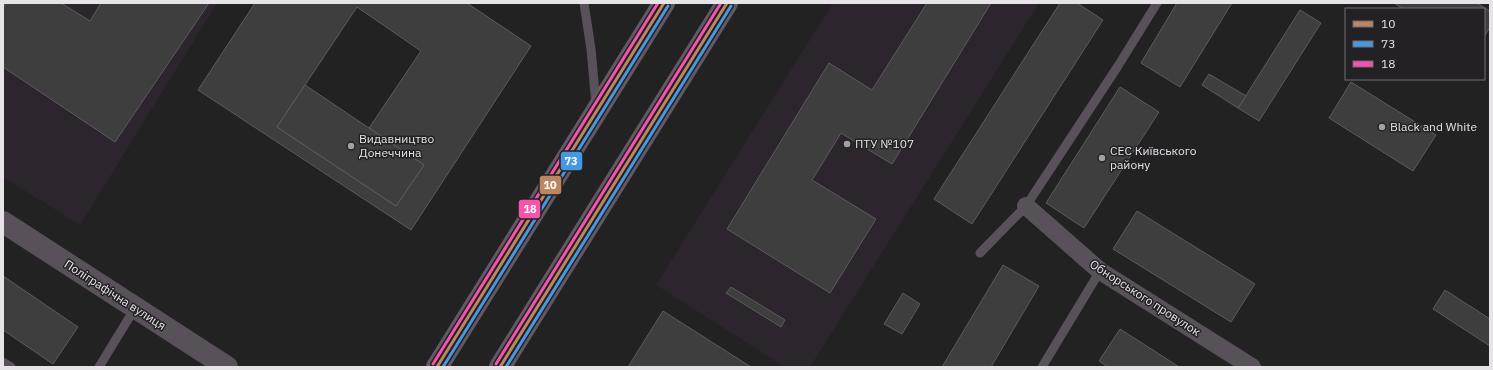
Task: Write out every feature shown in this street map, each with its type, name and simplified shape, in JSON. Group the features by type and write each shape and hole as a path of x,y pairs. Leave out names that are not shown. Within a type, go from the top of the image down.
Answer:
{"main road":[{"path":"437,367 664,3"},
{"path":"500,367 727,3"}],"street":[{"name":"Обнорського провулок","path":"1026,206 1100,271 1252,367"},
{"name":"Поліграфічна вулиця","path":"3,222 135,308 216,364"}],"lane":[{"path":"584,3 591,49 596,110"},
{"path":"980,253 1026,206 1118,66 1157,3"},
{"path":"1042,367 1100,271"},
{"path":"99,367 135,308"},
{"path":"3,362 11,367"}],"shaded area":[{"path":"3,3 217,3 80,225 3,177"},
{"name":"ПТУ №107","path":"833,3 1039,3 810,367 785,367 656,285"}],"building":[{"path":"6,3 61,3 90,21 101,3 209,3 115,142 3,67 3,8"},
{"path":"255,3 467,3 531,46 411,230 198,90","holes":["357,7 421,51 369,128 424,165 396,206 277,127"]},
{"path":"927,3 991,3 892,164 841,133 812,180 876,219 830,293 727,229 829,63 872,90"},
{"path":"1060,3 1077,3 1103,20 972,224 934,199"},
{"path":"1177,3 1232,3 1180,87 1141,63"},
{"path":"1394,3 1477,3 1490,11 1490,27 1485,35 1485,8 1402,8"},
{"path":"1300,10 1321,23 1259,121 1238,108"},
{"path":"1209,74 1246,96 1238,108 1202,85"},
{"name":"Black and White","path":"1351,82 1436,135 1413,171 1329,118"},
{"name":"Видавництво Донеччина","path":"305,85 424,165 396,206 277,127"},
{"name":"СЕС Київського району","path":"1120,87 1159,112 1084,228 1046,203"},
{"path":"1137,211 1255,284 1231,322 1113,249"},
{"path":"1003,265 1039,286 991,367 942,367"},
{"path":"3,276 78,327 53,364 3,330"},
{"path":"731,287 785,320 781,327 726,293"},
{"path":"1445,290 1490,319 1490,346 1433,309"},
{"path":"903,293 920,304 902,334 884,324"},
{"path":"663,311 751,367 628,367"},
{"path":"1120,329 1179,367 1108,367 1099,361"}],"transit line":[{"name":"18","path":"433,364 658,3"},
{"name":"10","path":"437,367 664,3"},
{"name":"18","path":"496,364 721,3"},
{"name":"10","path":"500,367 727,3"},
{"name":"73","path":"443,367 668,6"},
{"name":"73","path":"506,367 731,6"}],"place":[{"name":"Black and White","path":"1382,127"},
{"name":"ПТУ №107","path":"847,144"},
{"name":"Видавництво Донеччина","path":"351,146"},
{"name":"СЕС Київського району","path":"1102,158"}]}
